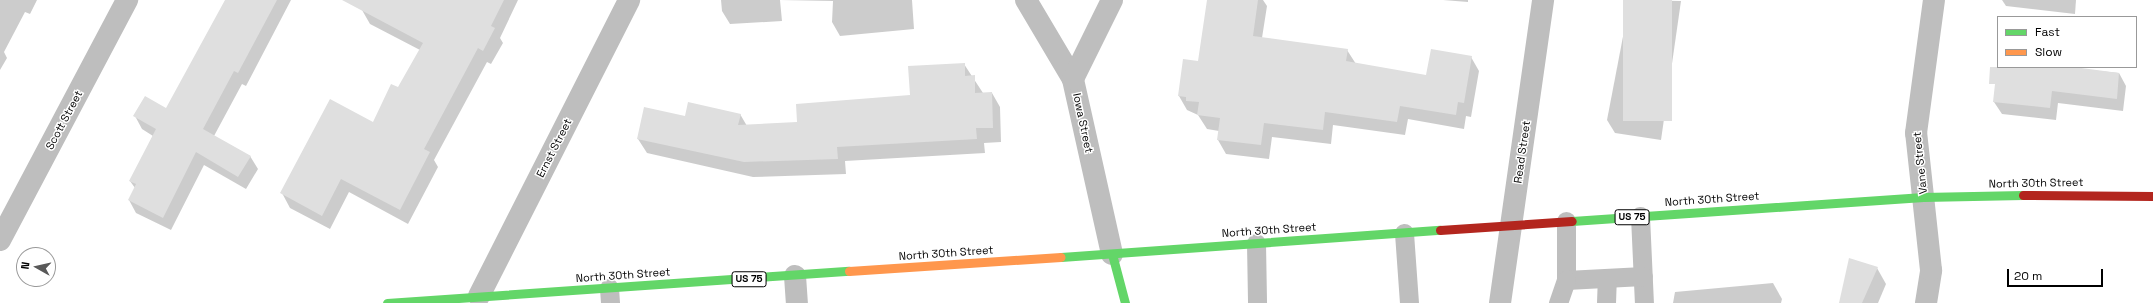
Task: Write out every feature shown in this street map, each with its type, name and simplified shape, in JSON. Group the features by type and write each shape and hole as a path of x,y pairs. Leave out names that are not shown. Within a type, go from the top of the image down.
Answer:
{"main road":[{"name":"North 30th Street","path":"387,303 479,296 524,298 610,295 795,276 1923,197 2047,194 2153,196"},
{"path":"1112,254 1125,303"}],"street":[{"name":"Scott Street","path":"0,240 127,0"},
{"name":"Ernst Street","path":"479,296 629,0"},
{"path":"1026,0 1073,79"},
{"name":"Iowa Street","path":"1112,0 1073,79 1112,254"},
{"name":"Read Street","path":"1500,303 1544,0"},
{"name":"Vane Street","path":"1926,303 1931,270 1916,133 1934,0"},
{"path":"795,276 797,303"}],"lane":[{"path":"1640,216 1644,303"},
{"path":"1558,303 1566,280 1566,221"},
{"path":"1404,233 1409,303"},
{"path":"1256,243 1257,303"},
{"path":"1566,280 1642,276"},
{"path":"1606,303 1607,278"}],"building":[{"path":"225,0 277,0 238,73 234,71 203,129 251,156 238,177 196,152 163,218 128,200 136,184 129,181 156,129 133,116 145,96 166,108"},
{"path":"342,0 504,0 491,26 495,28 483,51 478,48 424,149 430,152 400,210 341,179 322,216 280,193 330,99 373,122 391,84 398,87 423,43"},
{"path":"1207,0 1258,0 1253,36 1348,49 1346,61 1426,75 1431,49 1472,56 1464,103 1458,102 1456,115 1400,106 1397,122 1325,112 1323,130 1264,123 1261,145 1217,140 1220,118 1197,115 1199,102 1186,101 1186,97 1178,96 1183,59 1198,61"},
{"path":"1623,0 1672,0 1672,121 1623,121"},
{"path":"965,63 965,76 975,75 975,93 992,92 993,128 976,128 977,139 837,147 838,159 744,162 637,139 644,107 685,116 688,102 741,114 738,125 797,122 796,104 910,95 908,66"},
{"path":"1990,67 2082,68 2119,73 2117,99 2052,91 2050,108 1993,102 1995,84 1989,84"},
{"path":"1849,258 1878,267 1862,303 1839,303"}],"traffic: fast":[{"path":"1572,221 1923,197 2023,195"},
{"path":"1061,257 1440,230"},
{"path":"1112,254 1125,303"},
{"path":"387,303 849,271"}],"traffic: slow":[{"path":"849,271 1061,257"}],"traffic: jam":[{"path":"2023,195 2153,196"},
{"path":"1440,230 1572,221"}]}
